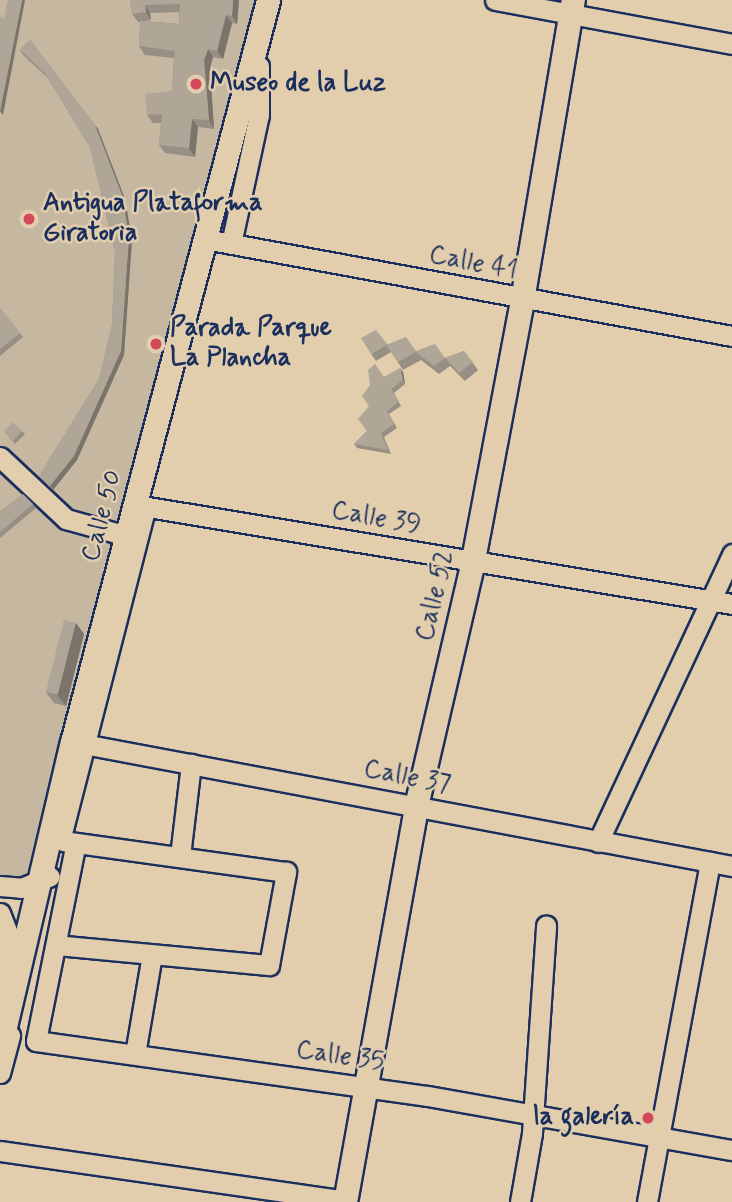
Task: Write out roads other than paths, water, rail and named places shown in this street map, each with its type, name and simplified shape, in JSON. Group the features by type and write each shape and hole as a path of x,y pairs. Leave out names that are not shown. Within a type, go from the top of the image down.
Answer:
{"main road":[{"name":"Calle 50","path":"1,1040 23,970 45,878 62,841 78,743 127,536 140,506 216,242 268,0"},
{"name":"Calle 52","path":"345,1201 416,806 472,565 522,300 571,7"},
{"path":"0,939 10,1011"}],"street":[{"path":"216,242 274,0"},
{"path":"495,0 571,7 732,44"},
{"name":"Calle 41","path":"216,242 732,337"},
{"path":"0,457 66,519 127,536"},
{"path":"78,743 140,506"},
{"name":"Calle 39","path":"140,506 472,565 723,603"},
{"path":"598,842 723,603 732,554"},
{"name":"Calle 37","path":"78,743 732,866"},
{"path":"180,856 191,764"},
{"path":"56,945 269,965 286,872 62,841"},
{"name":"Calle 50","path":"56,945 62,841"},
{"path":"647,1202 710,862"},
{"path":"0,886 21,888 45,878"},
{"path":"0,913 23,970 0,1073"},
{"path":"520,1202 531,1113 545,925"},
{"name":"Calle 35","path":"56,945 36,1041 366,1086 732,1150"},
{"path":"135,1054 152,955"},
{"path":"0,1151 345,1201"}],"place":[{"name":"Museo de la Luz","path":"196,84"},
{"name":"Antigua Plataforma Giratoria","path":"29,219"},
{"name":"Parada Parque La Plancha","path":"156,344"},
{"name":"la galería","path":"648,1118"}]}
